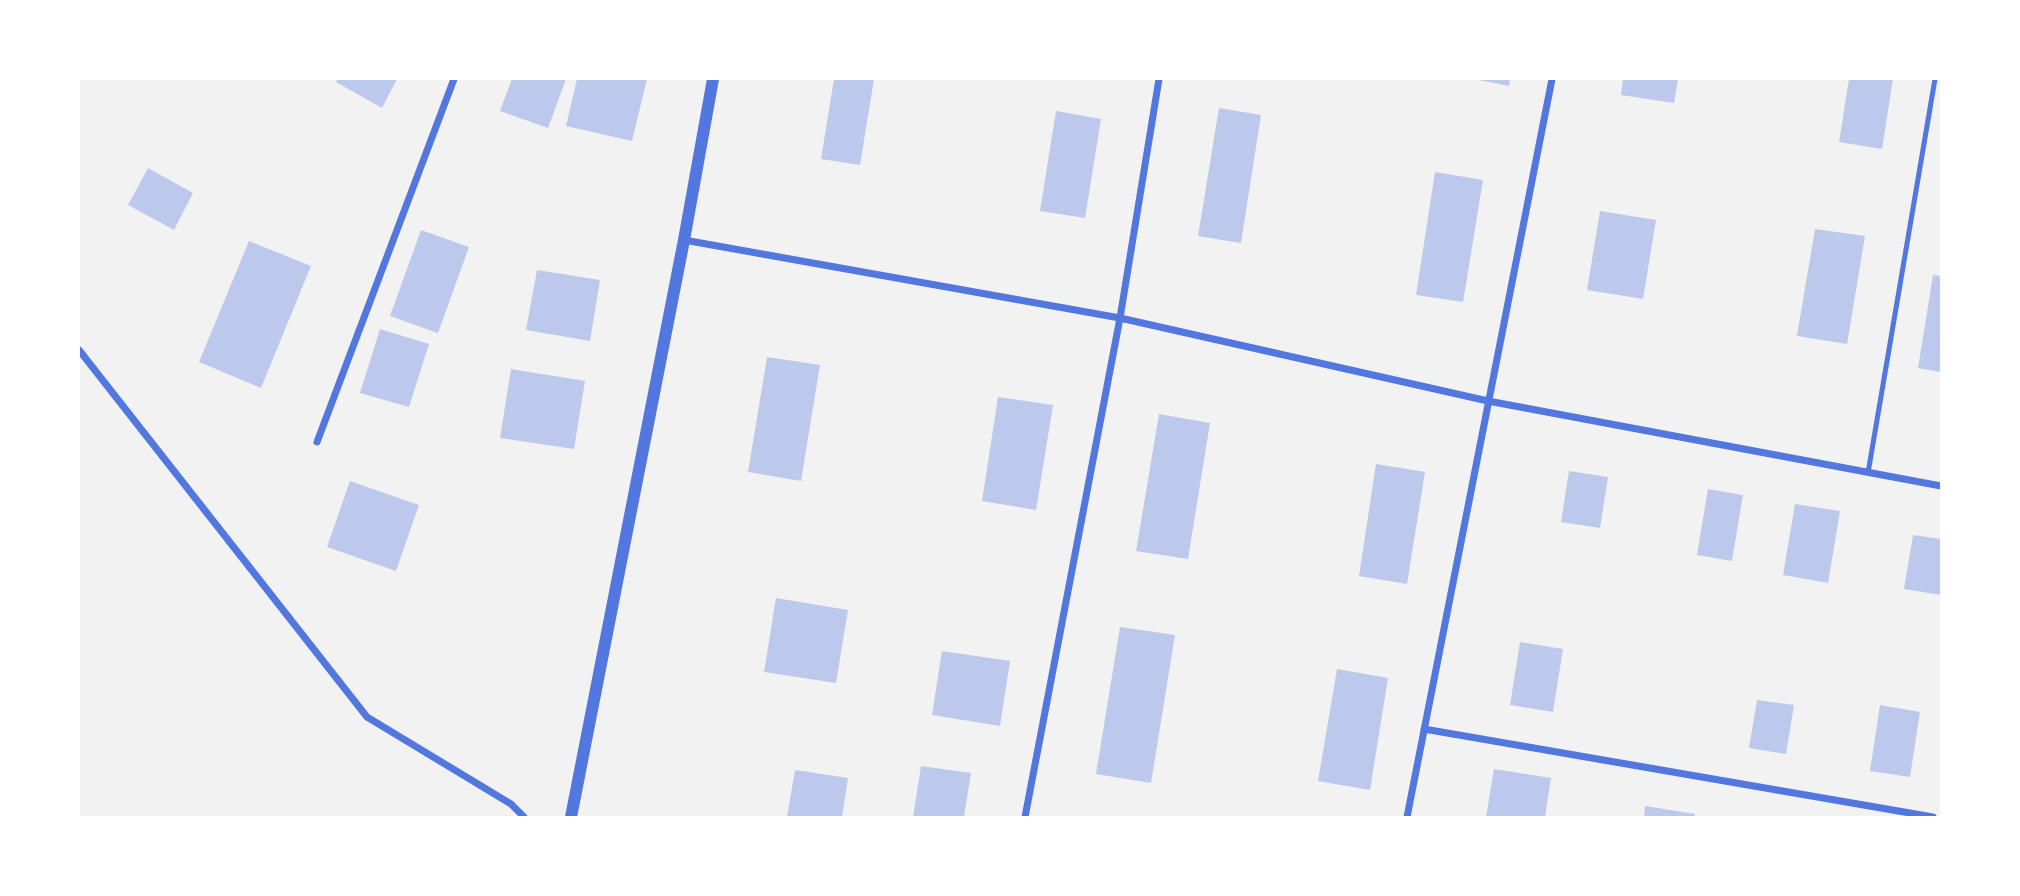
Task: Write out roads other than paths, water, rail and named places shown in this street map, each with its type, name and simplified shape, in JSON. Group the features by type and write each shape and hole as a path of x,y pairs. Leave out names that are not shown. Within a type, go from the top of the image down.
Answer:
{"street":[{"path":"317,442 454,79"},
{"path":"571,817 713,79"},
{"path":"1025,817 1120,318 1159,79"},
{"path":"1407,817 1552,79"},
{"path":"684,240 1120,318 1488,401 1941,486"},
{"path":"79,350 367,717 511,804 524,817"},
{"path":"1424,729 1933,817"}],"lane":[{"path":"1868,472 1935,79"}]}
